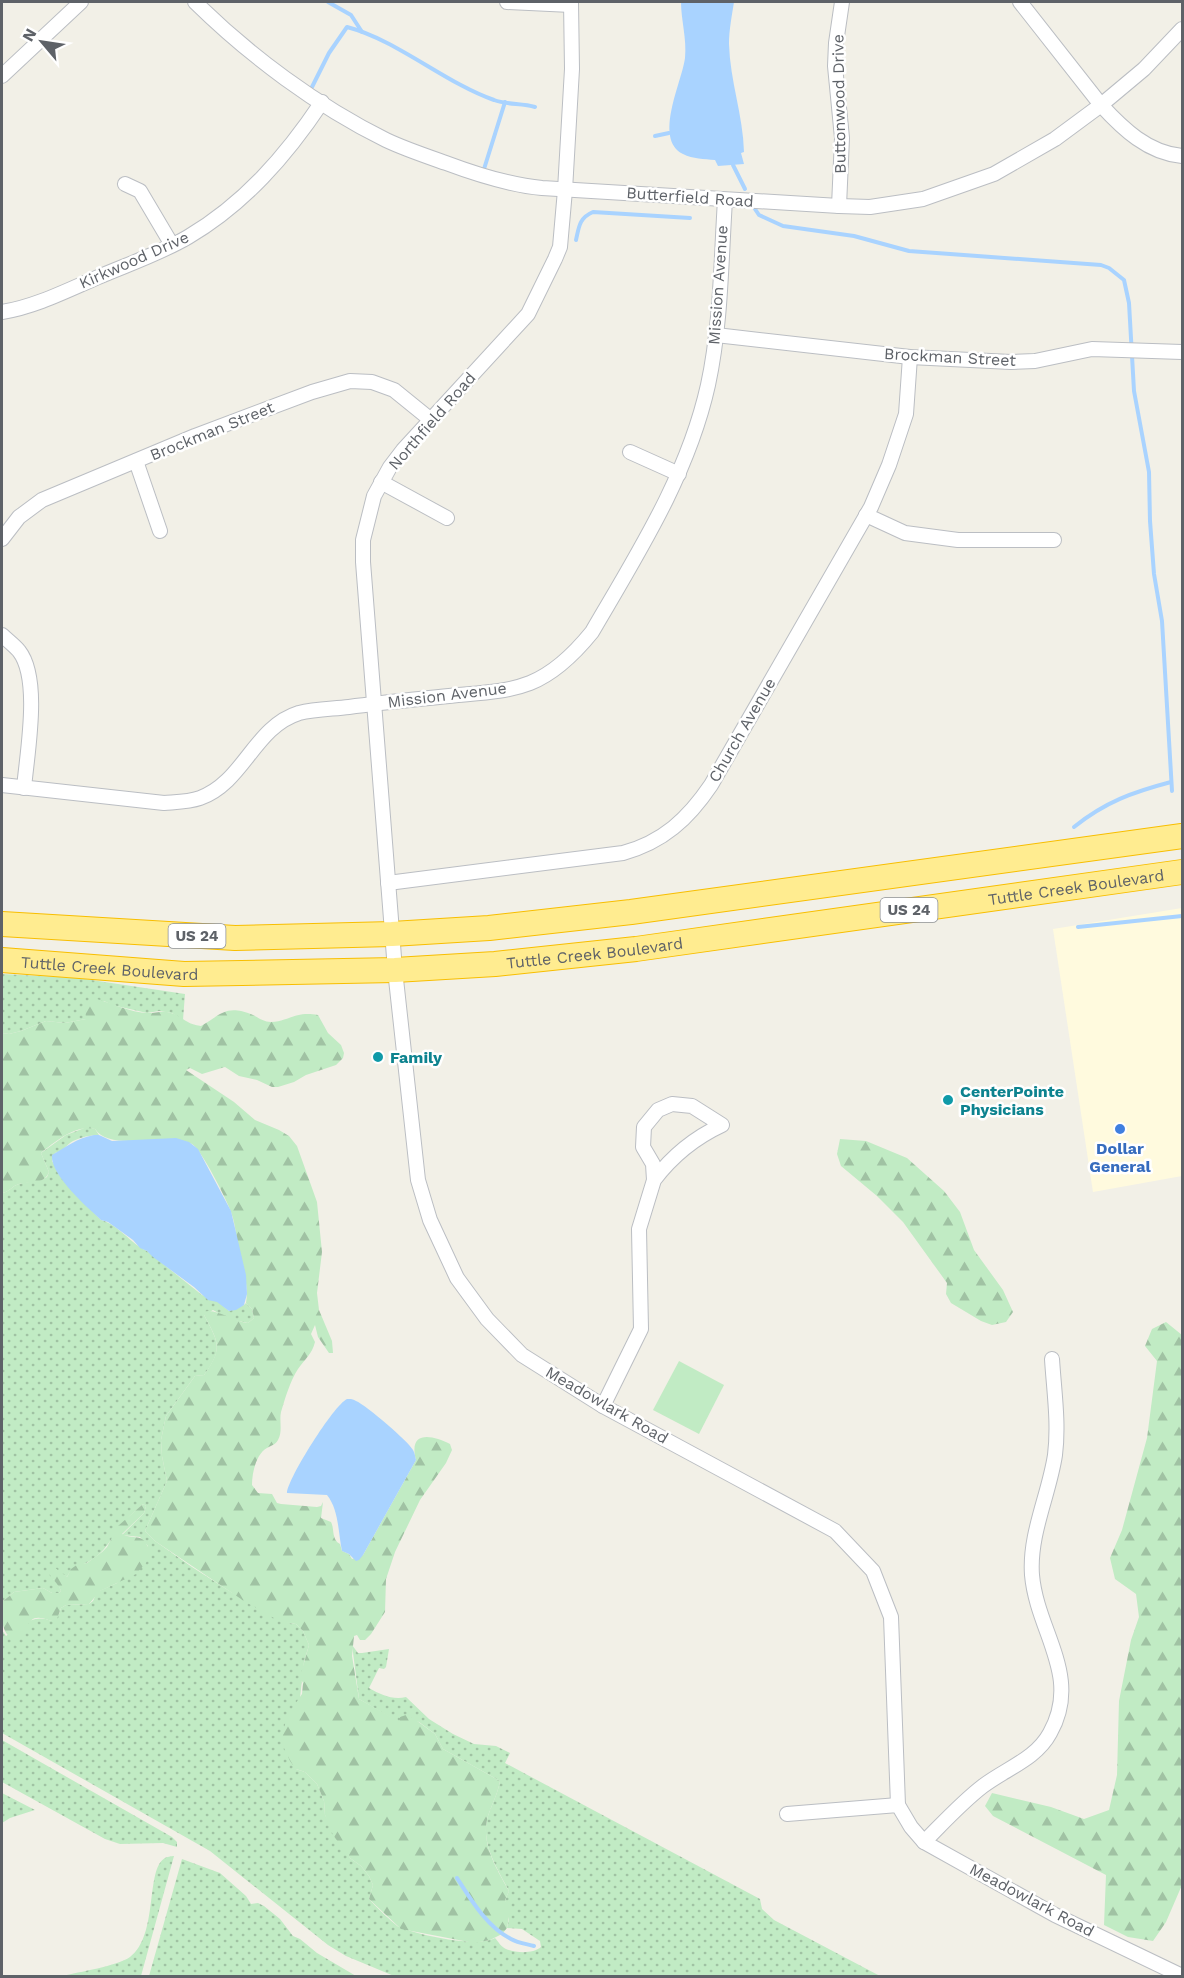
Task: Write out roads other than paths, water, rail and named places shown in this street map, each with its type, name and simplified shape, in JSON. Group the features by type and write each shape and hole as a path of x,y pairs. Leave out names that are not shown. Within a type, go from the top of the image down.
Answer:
{"highway":[{"name":"Tuttle Creek Boulevard","path":"2,924 235,938 392,934 489,928 630,912 1182,836"},
{"name":"Tuttle Creek Boulevard","path":"2,960 184,974 395,970 495,964 636,949 1182,872"}],"street":[{"path":"2,76 81,2"},
{"name":"Butterfield Road","path":"195,2 256,56 322,102 386,140 485,177 519,186 870,207 923,199 994,174 1055,139 1101,105 1144,69 1182,29"},
{"path":"507,2 571,3"},
{"name":"Buttonwood Drive","path":"839,206 842,138 835,66 842,2"},
{"path":"1020,2 1101,105 1135,137 1151,147 1182,156"},
{"name":"Northfield Road","path":"392,934 363,562 363,540 367,518 381,482 403,450 528,314 541,291 560,247 572,69 571,3"},
{"name":"Kirkwood Drive","path":"2,312 57,294 172,245 197,231 233,206 256,186 283,155 322,102"},
{"path":"125,184 140,191 172,245"},
{"name":"Mission Avenue","path":"2,785 164,803 189,801 223,786 270,730 283,720 311,711 499,691 530,683 557,667 577,651 592,632 679,474 692,439 708,385 716,335 725,200"},
{"name":"Brockman Street","path":"716,335 910,357 1035,361 1092,348 1182,352"},
{"name":"Church Avenue","path":"388,883 623,853 644,847 663,836 698,806 866,515 889,465 906,414 910,357"},
{"name":"Brockman Street","path":"2,539 18,517 42,500 195,436 312,392 350,381 372,382 394,390 430,420"},
{"path":"630,452 679,474"},
{"path":"136,461 160,531"},
{"path":"381,482 447,518"},
{"path":"866,515 905,533 958,540 1054,540"},
{"path":"2,635 20,652 31,679 30,726 24,788"},
{"name":"Meadowlark Road","path":"392,934 418,1180 430,1220 458,1278 488,1319 522,1355 603,1406 836,1531 873,1571 891,1617 898,1805 911,1827 924,1842 1054,1915 1182,1977"},
{"path":"603,1406 641,1329 639,1229 654,1180 670,1160 686,1147 722,1125 700,1110 682,1104 672,1104 658,1110 644,1127 642,1148 652,1164 654,1180"},
{"path":"924,1842 982,1786 1041,1747 1057,1717 1062,1697 1062,1679 1059,1663 1041,1616 1032,1574 1032,1553 1054,1456 1056,1437 1052,1359"},
{"path":"787,1814 898,1805"}],"water":[{"path":"681,2 734,2 729,44 743,138 744,152 741,153 744,164 718,166 715,160 687,156 674,147 670,136 670,123 685,58"},
{"path":"94,1135 112,1141 176,1138 189,1142 198,1149 231,1211 246,1275 247,1294 244,1305 229,1311 217,1302 208,1300 147,1251 140,1248 133,1240 108,1222 101,1220 70,1190 57,1172 52,1155 77,1141"},
{"path":"347,1399 353,1399 361,1404 396,1432 413,1450 416,1460 363,1555 356,1561 342,1551 336,1514 327,1495 287,1493 312,1443 332,1414"}],"waterway":[{"path":"328,2 351,15 362,32"},
{"path":"312,87 329,53 347,27 366,33 403,51 476,93 499,102 535,107"},
{"path":"484,169 505,102"},
{"path":"655,136 669,133"},
{"path":"733,165 745,189"},
{"path":"755,209 759,215 783,226 854,236 909,251 1101,265 1109,268 1124,280 1129,303 1134,391 1149,472 1150,521 1154,574 1162,621 1172,791"},
{"path":"576,240 582,220 593,212 690,218"},
{"path":"1074,827 1120,799 1171,782"},
{"path":"1078,927 1182,916"},
{"path":"457,1878 494,1928 514,1940 534,1946"}],"place":[{"name":"Family","path":"378,1057"},
{"name":"CenterPointe Physicians","path":"948,1100"},
{"name":"Dollar General","path":"1120,1129"}]}
